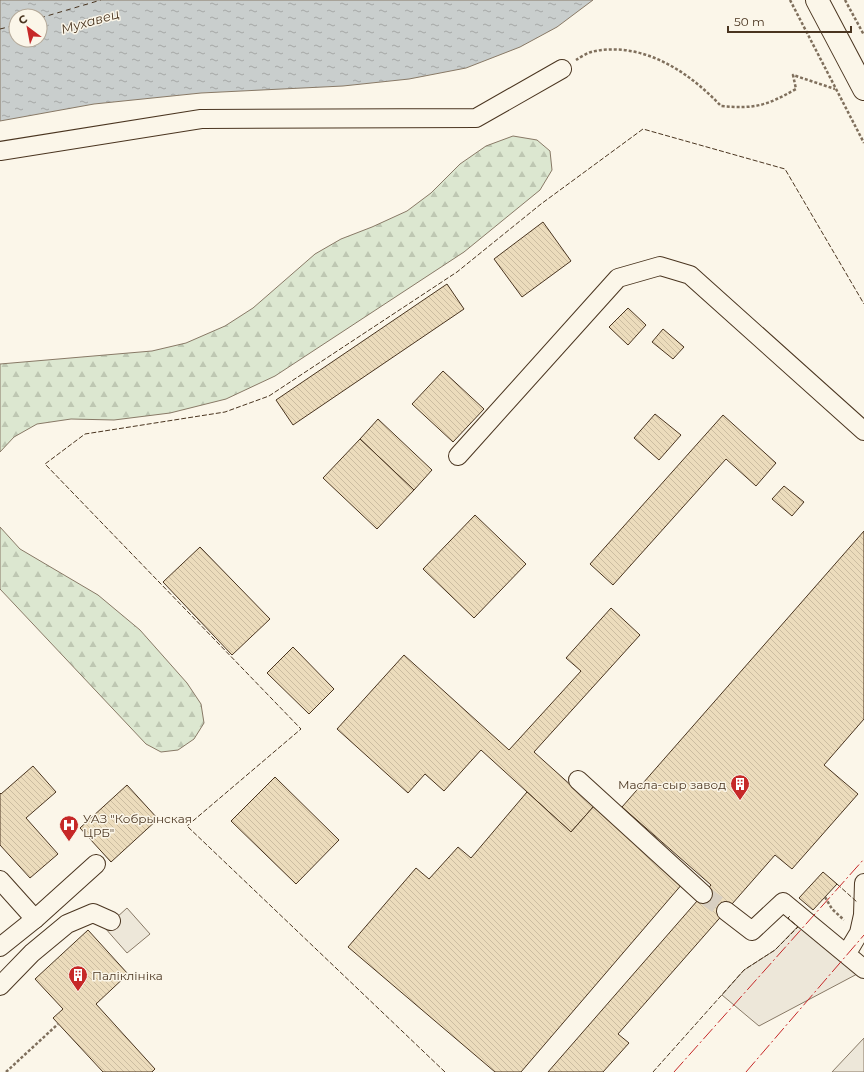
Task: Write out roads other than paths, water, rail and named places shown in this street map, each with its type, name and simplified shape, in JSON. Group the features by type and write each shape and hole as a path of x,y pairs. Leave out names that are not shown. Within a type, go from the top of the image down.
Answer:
{"main road":[{"path":"817,0 864,89"}],"street":[{"path":"0,151 201,119 476,118 562,69"},
{"path":"458,456 618,278 660,266 690,275 864,431"},
{"path":"578,780 703,894"},
{"path":"0,946 34,919 96,864"},
{"path":"0,880 34,919"},
{"path":"847,953 858,933 863,915 864,883"},
{"path":"726,911 752,931 783,902 847,953 864,969"},
{"path":"0,986 32,953 67,924 93,912 111,921"}],"water":[{"name":"Мухавец","path":"0,0 593,0 557,27 520,47 466,68 409,79 343,86 201,93 94,104 0,121"}],"tunnel":[{"path":"703,894 726,911"}],"place":[{"name":"Масла-сыр завод","path":"740,801"},
{"name":"УАЗ \"Кобрынская ЦРБ\"","path":"69,842"},
{"name":"Паліклініка","path":"78,992"}]}
